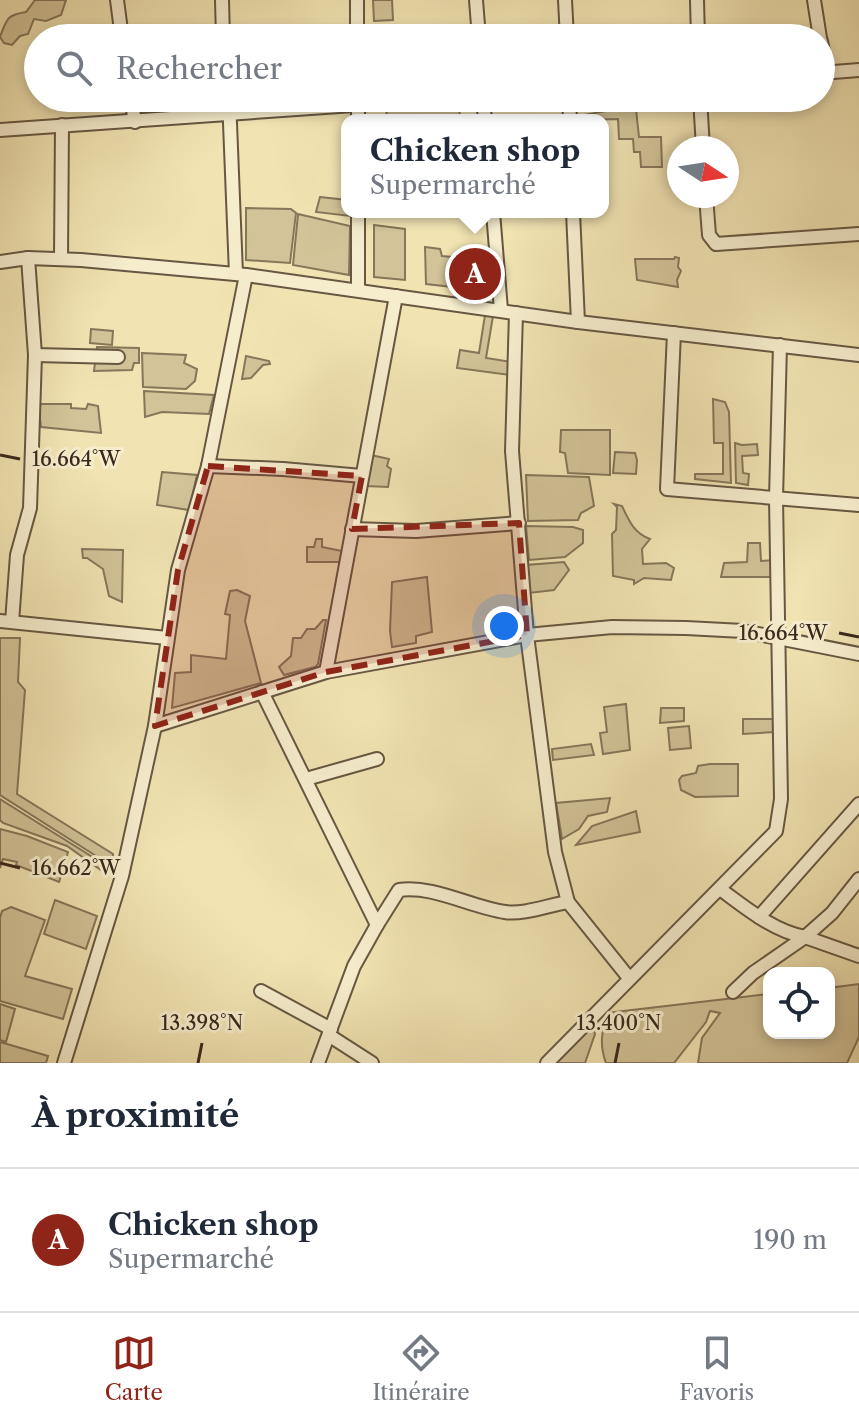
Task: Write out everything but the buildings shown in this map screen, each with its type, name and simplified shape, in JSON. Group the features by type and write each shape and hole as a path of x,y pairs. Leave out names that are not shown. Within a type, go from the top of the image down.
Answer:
{"street":[{"path":"117,0 120,24"},
{"path":"222,0 223,24"},
{"path":"357,0 357,24"},
{"path":"476,0 478,24"},
{"path":"565,0 566,24"},
{"path":"697,0 698,24"},
{"path":"814,0 818,24"},
{"path":"835,72 859,70"},
{"path":"133,112 135,122"},
{"path":"0,130 249,112"},
{"path":"701,112 702,136"},
{"path":"64,1063 122,876 155,726 178,570 208,466 241,275 231,114"},
{"path":"61,259 62,125"},
{"path":"707,208 709,235 716,244 859,234"},
{"path":"358,218 358,290"},
{"path":"493,218 501,310"},
{"path":"573,218 578,322"},
{"path":"28,258 35,355 30,508 17,555 6,621 167,638"},
{"path":"0,262 28,258 61,259 241,275 578,322 859,355"},
{"path":"326,672 396,296"},
{"path":"516,313 512,451 527,635 555,852 568,902 629,978"},
{"path":"674,333 667,489 859,505"},
{"path":"547,1063 776,831 781,799 776,498 780,345"},
{"path":"35,355 118,357"},
{"path":"208,466 362,476"},
{"path":"352,529 416,531 519,523"},
{"path":"155,726 326,672 527,635 641,625 743,631 859,654"},
{"path":"262,692 377,925"},
{"path":"306,779 377,759"},
{"path":"759,917 859,804"},
{"path":"733,992 832,913 859,879"},
{"path":"318,1063 354,966 399,890 416,888 509,913 568,902"},
{"path":"720,889 759,917 791,934 859,956"},
{"path":"261,991 331,1032 372,1063"}],"highlighted area":[{"path":"208,466 362,476 352,529 519,523 527,635 326,672 155,726 178,570"}],"shaded area":[{"path":"35,0 66,0 61,15 46,21 34,19 32,24 24,24 24,35 12,45 4,43 0,37 6,22 15,14 26,12"},
{"path":"373,0 392,0 393,20 374,21"},
{"path":"460,112 460,114 386,114"},
{"path":"636,112 639,137 661,137 662,167 641,167 640,152 634,152 633,139 619,139 618,119 609,119 609,114 589,114"},
{"path":"320,197 341,199 341,215 316,212"},
{"path":"246,208 291,209 296,213 290,263 246,260"},
{"path":"298,214 350,226 349,275 293,265"},
{"path":"374,225 405,229 405,280 374,277"},
{"path":"425,247 440,249 442,256 452,257 452,281 471,281 470,289 426,284"},
{"path":"679,258 681,271 678,287 637,280 635,259"},
{"path":"485,315 493,316 486,358 511,362 510,375 457,368 460,350 479,353"},
{"path":"91,329 113,331 112,345 90,343"},
{"path":"97,347 139,348 139,363 134,363 132,370 94,371"},
{"path":"142,353 186,355 184,363 197,369 195,381 186,389 143,387"},
{"path":"246,356 269,361 270,364 263,365 251,378 242,379"},
{"path":"144,391 214,395 209,414 162,412 145,417"},
{"path":"713,399 725,402 729,412 731,483 695,479 695,474 723,474 723,443 714,443"},
{"path":"38,404 71,404 71,408 86,409 88,404 98,406 101,433 41,427"},
{"path":"561,430 610,430 610,475 568,473 565,453 560,452"},
{"path":"735,443 757,444 758,455 742,456 743,473 749,474 748,485 736,483"},
{"path":"615,452 635,453 636,474 613,473"},
{"path":"371,455 389,459 388,487 366,486"},
{"path":"162,472 197,475 189,510 157,505"},
{"path":"526,475 589,477 594,506 581,513 578,520 528,521"},
{"path":"614,504 622,506 636,530 650,539 642,549 643,564 666,563 674,568 671,580 644,578 634,584 634,580 613,576 612,534 616,530 617,507"},
{"path":"526,526 573,527 583,530 583,543 565,557 529,560"},
{"path":"316,539 322,539 322,547 342,551 340,562 307,562 307,547 314,547"},
{"path":"748,543 760,543 761,561 773,560 773,577 721,577 724,563 747,562"},
{"path":"82,549 123,550 122,602 109,596 103,569 83,558"},
{"path":"564,562 569,570 554,590 529,593 526,565"},
{"path":"427,577 432,632 416,636 416,643 392,647 392,582"},
{"path":"237,590 250,596 245,621 261,683 172,708 175,673 191,672 191,655 226,659 230,615 225,614 230,591"},
{"path":"326,620 318,664 284,675 279,667 291,656 293,638 301,638 307,629 315,629"},
{"path":"0,638 20,638 18,682 25,690 17,794 113,854 112,866 0,795"},
{"path":"626,704 630,750 603,754 600,733 607,732 604,707"},
{"path":"661,708 684,708 684,721 660,723"},
{"path":"743,719 774,719 774,732 743,734"},
{"path":"689,726 691,748 670,750 668,728"},
{"path":"591,744 594,755 553,760 552,749"},
{"path":"738,764 738,796 695,797 681,790 679,780 682,776 696,773 698,766"},
{"path":"610,798 607,812 588,816 579,829 562,839 556,803"},
{"path":"0,799 110,868 108,875 67,846 3,823 0,820"},
{"path":"636,811 640,832 576,845 592,826"},
{"path":"0,829 68,852 59,882 16,865 17,862 3,859 0,868"},
{"path":"55,900 97,916 86,949 44,934"},
{"path":"11,907 45,920 25,976 72,989 63,1019 0,1001 0,918 2,911"},
{"path":"859,984 859,1037 847,1063 698,1063 702,1038 720,1013 710,1011 706,1022 674,1063 606,1063 602,1050 607,1013 763,995 763,1039 835,1039 835,987"},
{"path":"0,1004 15,1009 6,1042 0,1040"},
{"path":"592,1025 595,1034 585,1063 553,1063"},
{"path":"0,1042 48,1056 46,1063 0,1063"}],"place":[{"name":"Chicken shop","path":"475,274"}]}
